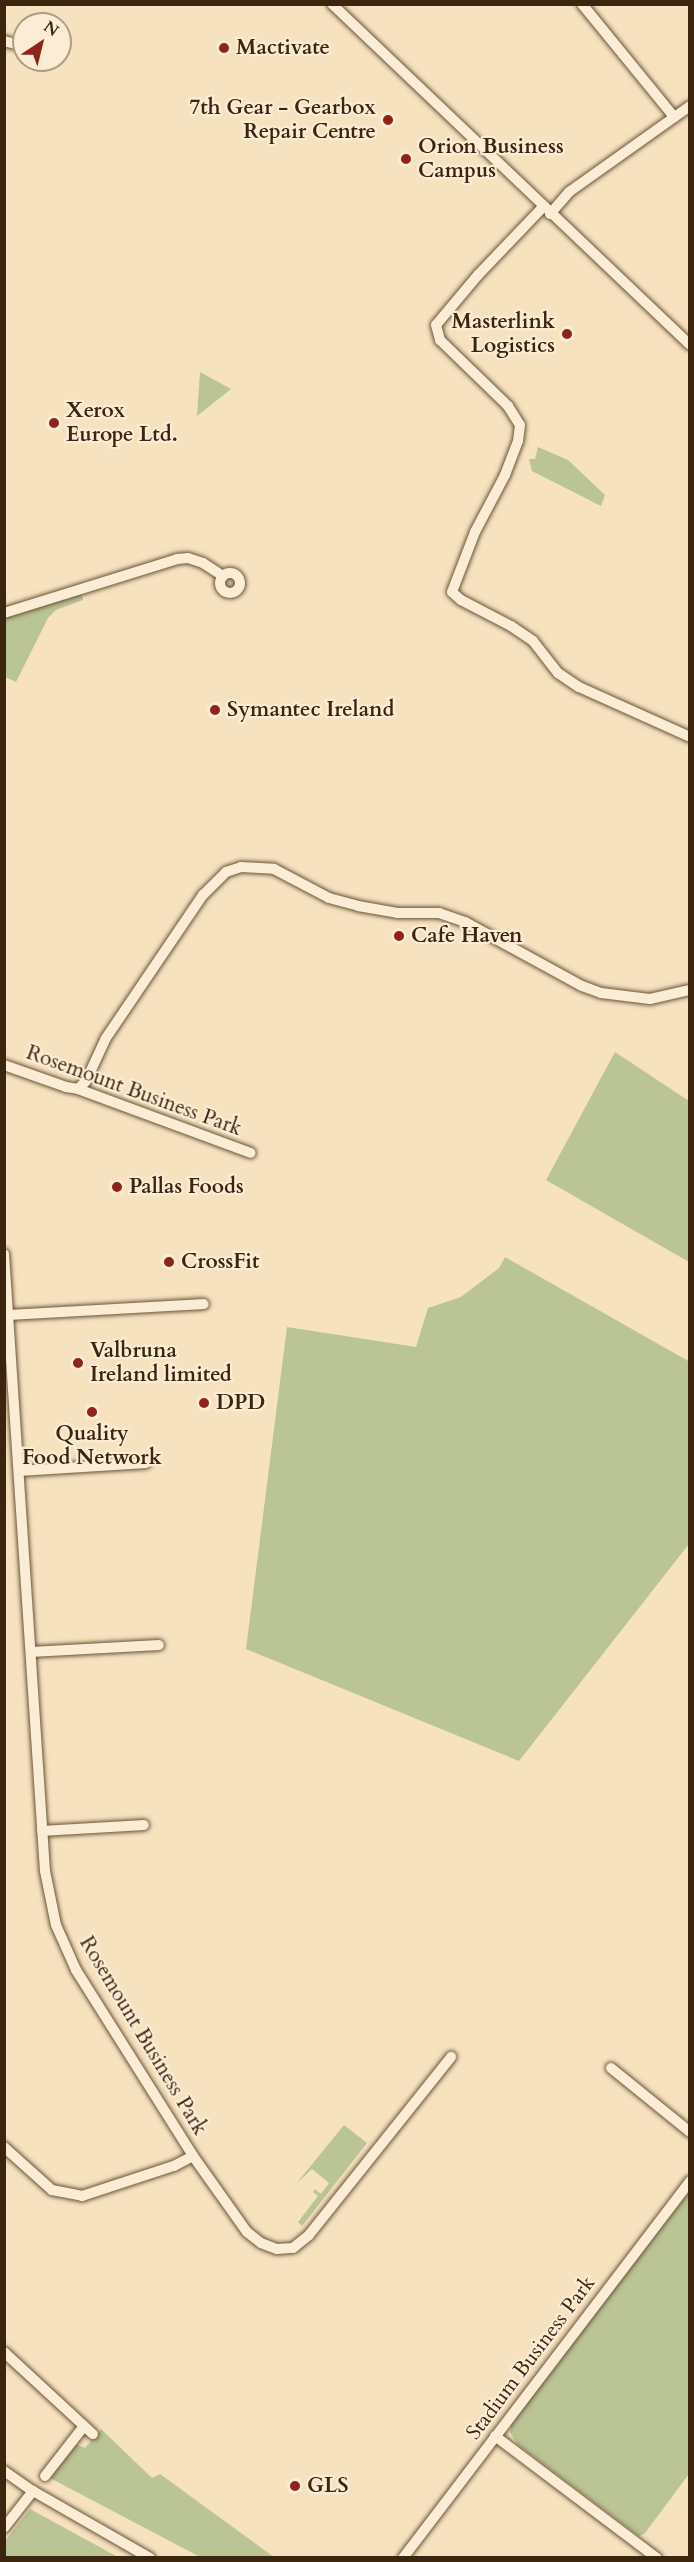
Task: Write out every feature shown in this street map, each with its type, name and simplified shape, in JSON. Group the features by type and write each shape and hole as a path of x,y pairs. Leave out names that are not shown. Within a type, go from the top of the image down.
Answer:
{"street":[{"path":"332,4 546,211 690,345"},
{"path":"582,4 674,117"},
{"path":"690,106 569,192 546,211 478,275 436,325 440,340 508,406 520,424 518,441 505,475 475,532 452,592 460,600 511,626 532,641 558,673 579,687 690,737"},
{"path":"4,612 177,559 188,558 203,563 223,576"},
{"path":"78,1089 86,1081 106,1038 203,895 220,877 241,867 274,869 329,898 358,906 397,913 439,913 465,922 582,986 601,993 650,999 690,990"},
{"name":"Rosemount Business Park","path":"4,1065 78,1089 251,1153"},
{"name":"Rosemount Business Park","path":"4,1254 42,1831 50,1897 64,1945 76,1971 193,2156 254,2238 277,2249 294,2247 309,2235 451,2057"},
{"path":"9,1315 204,1304"},
{"path":"20,1471 146,1463"},
{"path":"32,1652 159,1645"},
{"path":"42,1831 144,1825"},
{"path":"611,2068 690,2132"},
{"name":"Rosemount Business Park","path":"4,2147 52,2190 82,2196 174,2166 193,2156"},
{"name":"Stadium Business Park","path":"403,2558 690,2181"},
{"path":"4,2352 93,2434"},
{"path":"45,2476 84,2426"},
{"path":"495,2436 657,2558"},
{"path":"4,2471 33,2491 150,2558"},
{"path":"4,2528 33,2491"}],"green space":[{"path":"200,372 231,389 197,416"},
{"path":"538,447 568,460 605,495 601,506 532,471 529,459 535,459"},
{"path":"82,594 83,600 56,610 48,618 16,682 5,677 4,618"},
{"path":"615,1052 689,1101 689,1262 546,1180"},
{"path":"505,1257 690,1362 689,1544 519,1761 246,1649 287,1327 416,1347 428,1308 461,1297 499,1268"},
{"path":"344,2125 367,2143 302,2226 298,2222 318,2196 313,2192 315,2189 321,2194 329,2183 312,2169 296,2184"},
{"path":"689,2192 689,2474 645,2533 639,2536 517,2444 510,2432 512,2422"},
{"path":"101,2429 152,2478 160,2474 274,2557 200,2557 50,2478 75,2444 85,2448"},
{"path":"30,2509 118,2557 5,2557 5,2541"}],"place":[{"name":"Mactivate","path":"224,48"},
{"name":"7th Gear - Gearbox Repair Centre","path":"388,120"},
{"name":"Orion Business Campus","path":"406,159"},
{"name":"Masterlink Logistics","path":"567,334"},
{"name":"Xerox Europe Ltd.","path":"54,423"},
{"name":"Symantec Ireland","path":"215,710"},
{"name":"Cafe Haven","path":"399,936"},
{"name":"Pallas Foods","path":"117,1187"},
{"name":"CrossFit","path":"169,1262"},
{"name":"Valbruna Ireland limited","path":"78,1363"},
{"name":"DPD","path":"204,1403"},
{"name":"Quality Food Network","path":"92,1412"},
{"name":"GLS","path":"295,2486"}]}
